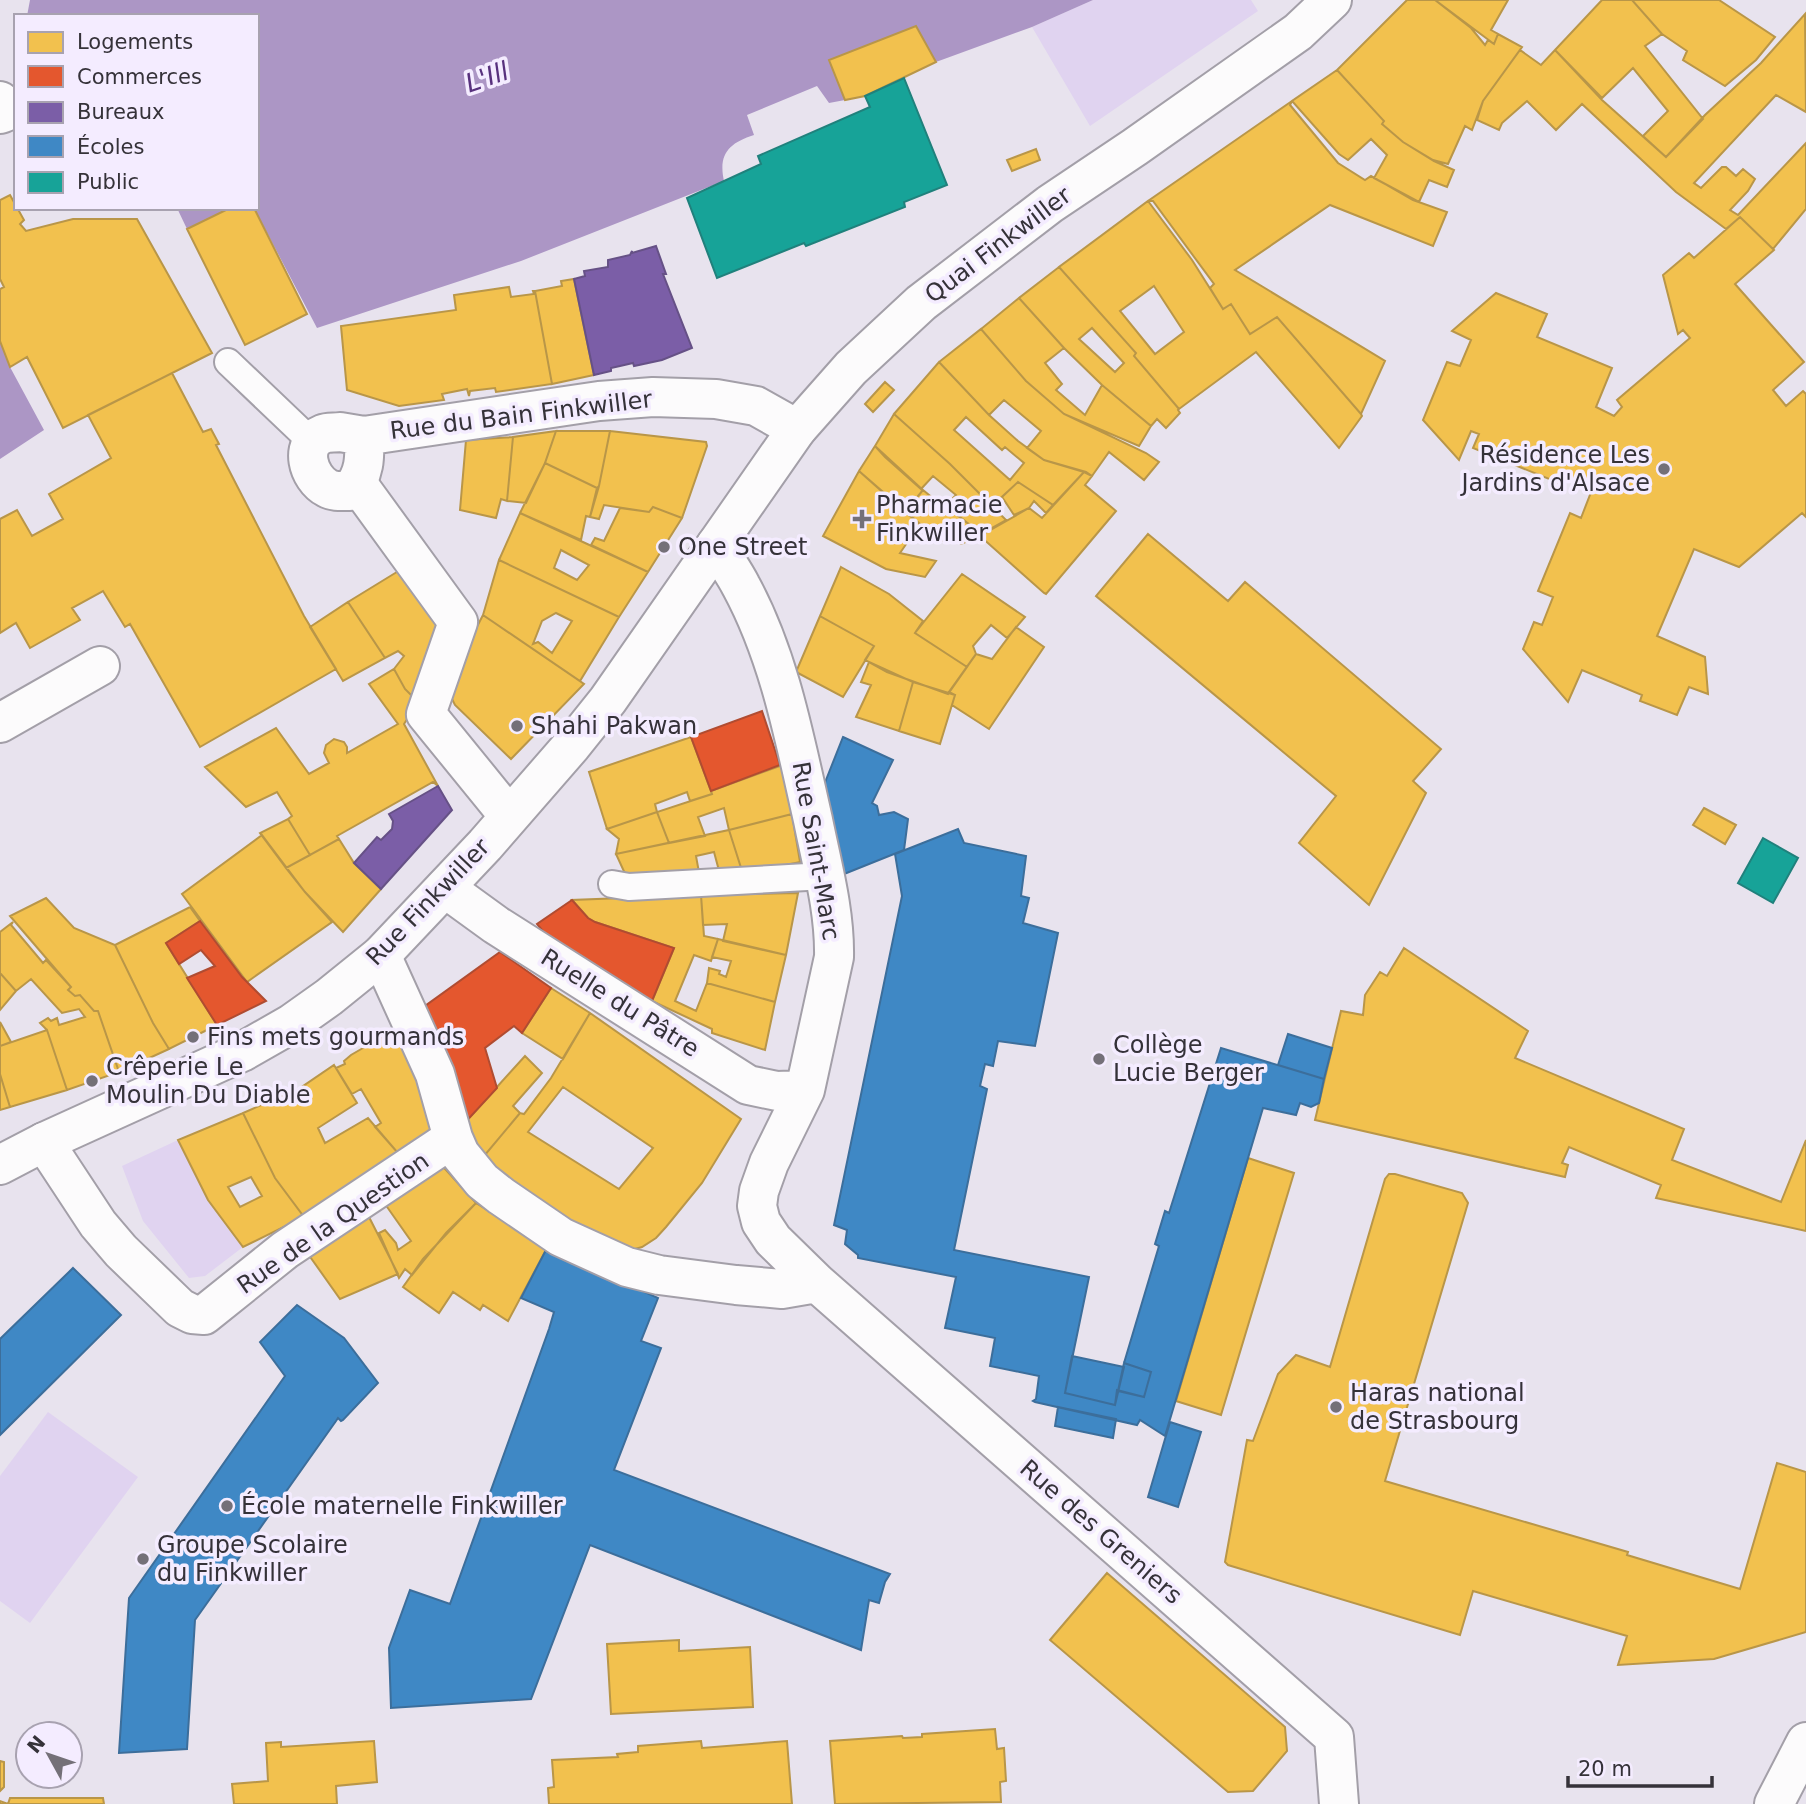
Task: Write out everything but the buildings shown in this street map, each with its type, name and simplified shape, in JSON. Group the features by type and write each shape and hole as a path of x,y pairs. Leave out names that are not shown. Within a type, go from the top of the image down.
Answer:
{"street":[{"name":"Quai Finkwiller","path":"716,545 797,429 851,368 921,303 1050,204 1298,32 1332,0"},
{"name":"Rue du Bain Finkwiller","path":"364,436 572,405 653,397 716,399 756,406 797,429"},
{"path":"340,432 364,436 363,470 357,483 350,491 326,488 310,470 307,451 312,442 323,434 340,432"},
{"path":"357,483 458,622 426,714 509,816"},
{"name":"Rue Finkwiller","path":"0,1165 44,1142 242,1052 291,1024 380,955 445,888 572,745 607,700 716,545"},
{"name":"Rue Saint-Marc","path":"716,545 742,586 772,656 789,710 835,934 834,957 805,1090 769,1163 759,1191 757,1206 761,1222 773,1240 817,1283"},
{"path":"0,723 100,666"},
{"name":"Ruelle du Pâtre","path":"445,888 496,925 748,1085 777,1091 805,1090"},
{"path":"380,955 435,1074 460,1154 470,1168 501,1196 561,1237 627,1267 659,1275 782,1289 817,1283"},
{"name":"Rue de la Question","path":"44,1142 98,1224 121,1251 180,1308 192,1314 204,1315 285,1250 453,1138"},
{"path":"0,1187 44,1142"},
{"name":"Rue des Greniers","path":"817,1283 1334,1737 1339,1804"},
{"path":"1774,1804 1806,1742"}],"lane":[{"path":"228,362 312,442"},
{"path":"612,884 629,887 825,876"}],"shaded area":[{"path":"1093,0 1251,0 1258,11 1090,126 1032,27"},
{"path":"178,1140 208,1200 243,1247 205,1276 189,1278 143,1221 122,1166"},
{"path":"48,1412 138,1477 30,1623 0,1601 0,1476"}],"water":[{"name":"L'Ill","path":"0,0 1093,0 1032,27 936,62 916,26 830,60 845,100 829,103 817,86 747,115 754,135 738,142 727,151 723,164 724,181 521,261 317,328 255,210 259,210 259,14 14,14"},
{"path":"178,210 226,210 187,229"},
{"path":"0,341 10,367 44,430 0,459"}],"pier":[{"path":"0,0 30,0 27,14 14,14 14,40 0,44"}],"place":[{"name":"Résidence Les Jardins d'Alsace","path":"1664,469"},
{"name":"Pharmacie Finkwiller","path":"862,519"},
{"name":"One Street","path":"664,547"},
{"name":"Shahi Pakwan","path":"517,726"},
{"name":"Fins mets gourmands","path":"193,1037"},
{"name":"Collège Lucie Berger","path":"1099,1059"},
{"name":"Crêperie Le Moulin Du Diable","path":"92,1081"},
{"name":"Haras national de Strasbourg","path":"1336,1407"},
{"name":"École maternelle Finkwiller","path":"227,1506"},
{"name":"Groupe Scolaire du Finkwiller","path":"143,1559"}]}
